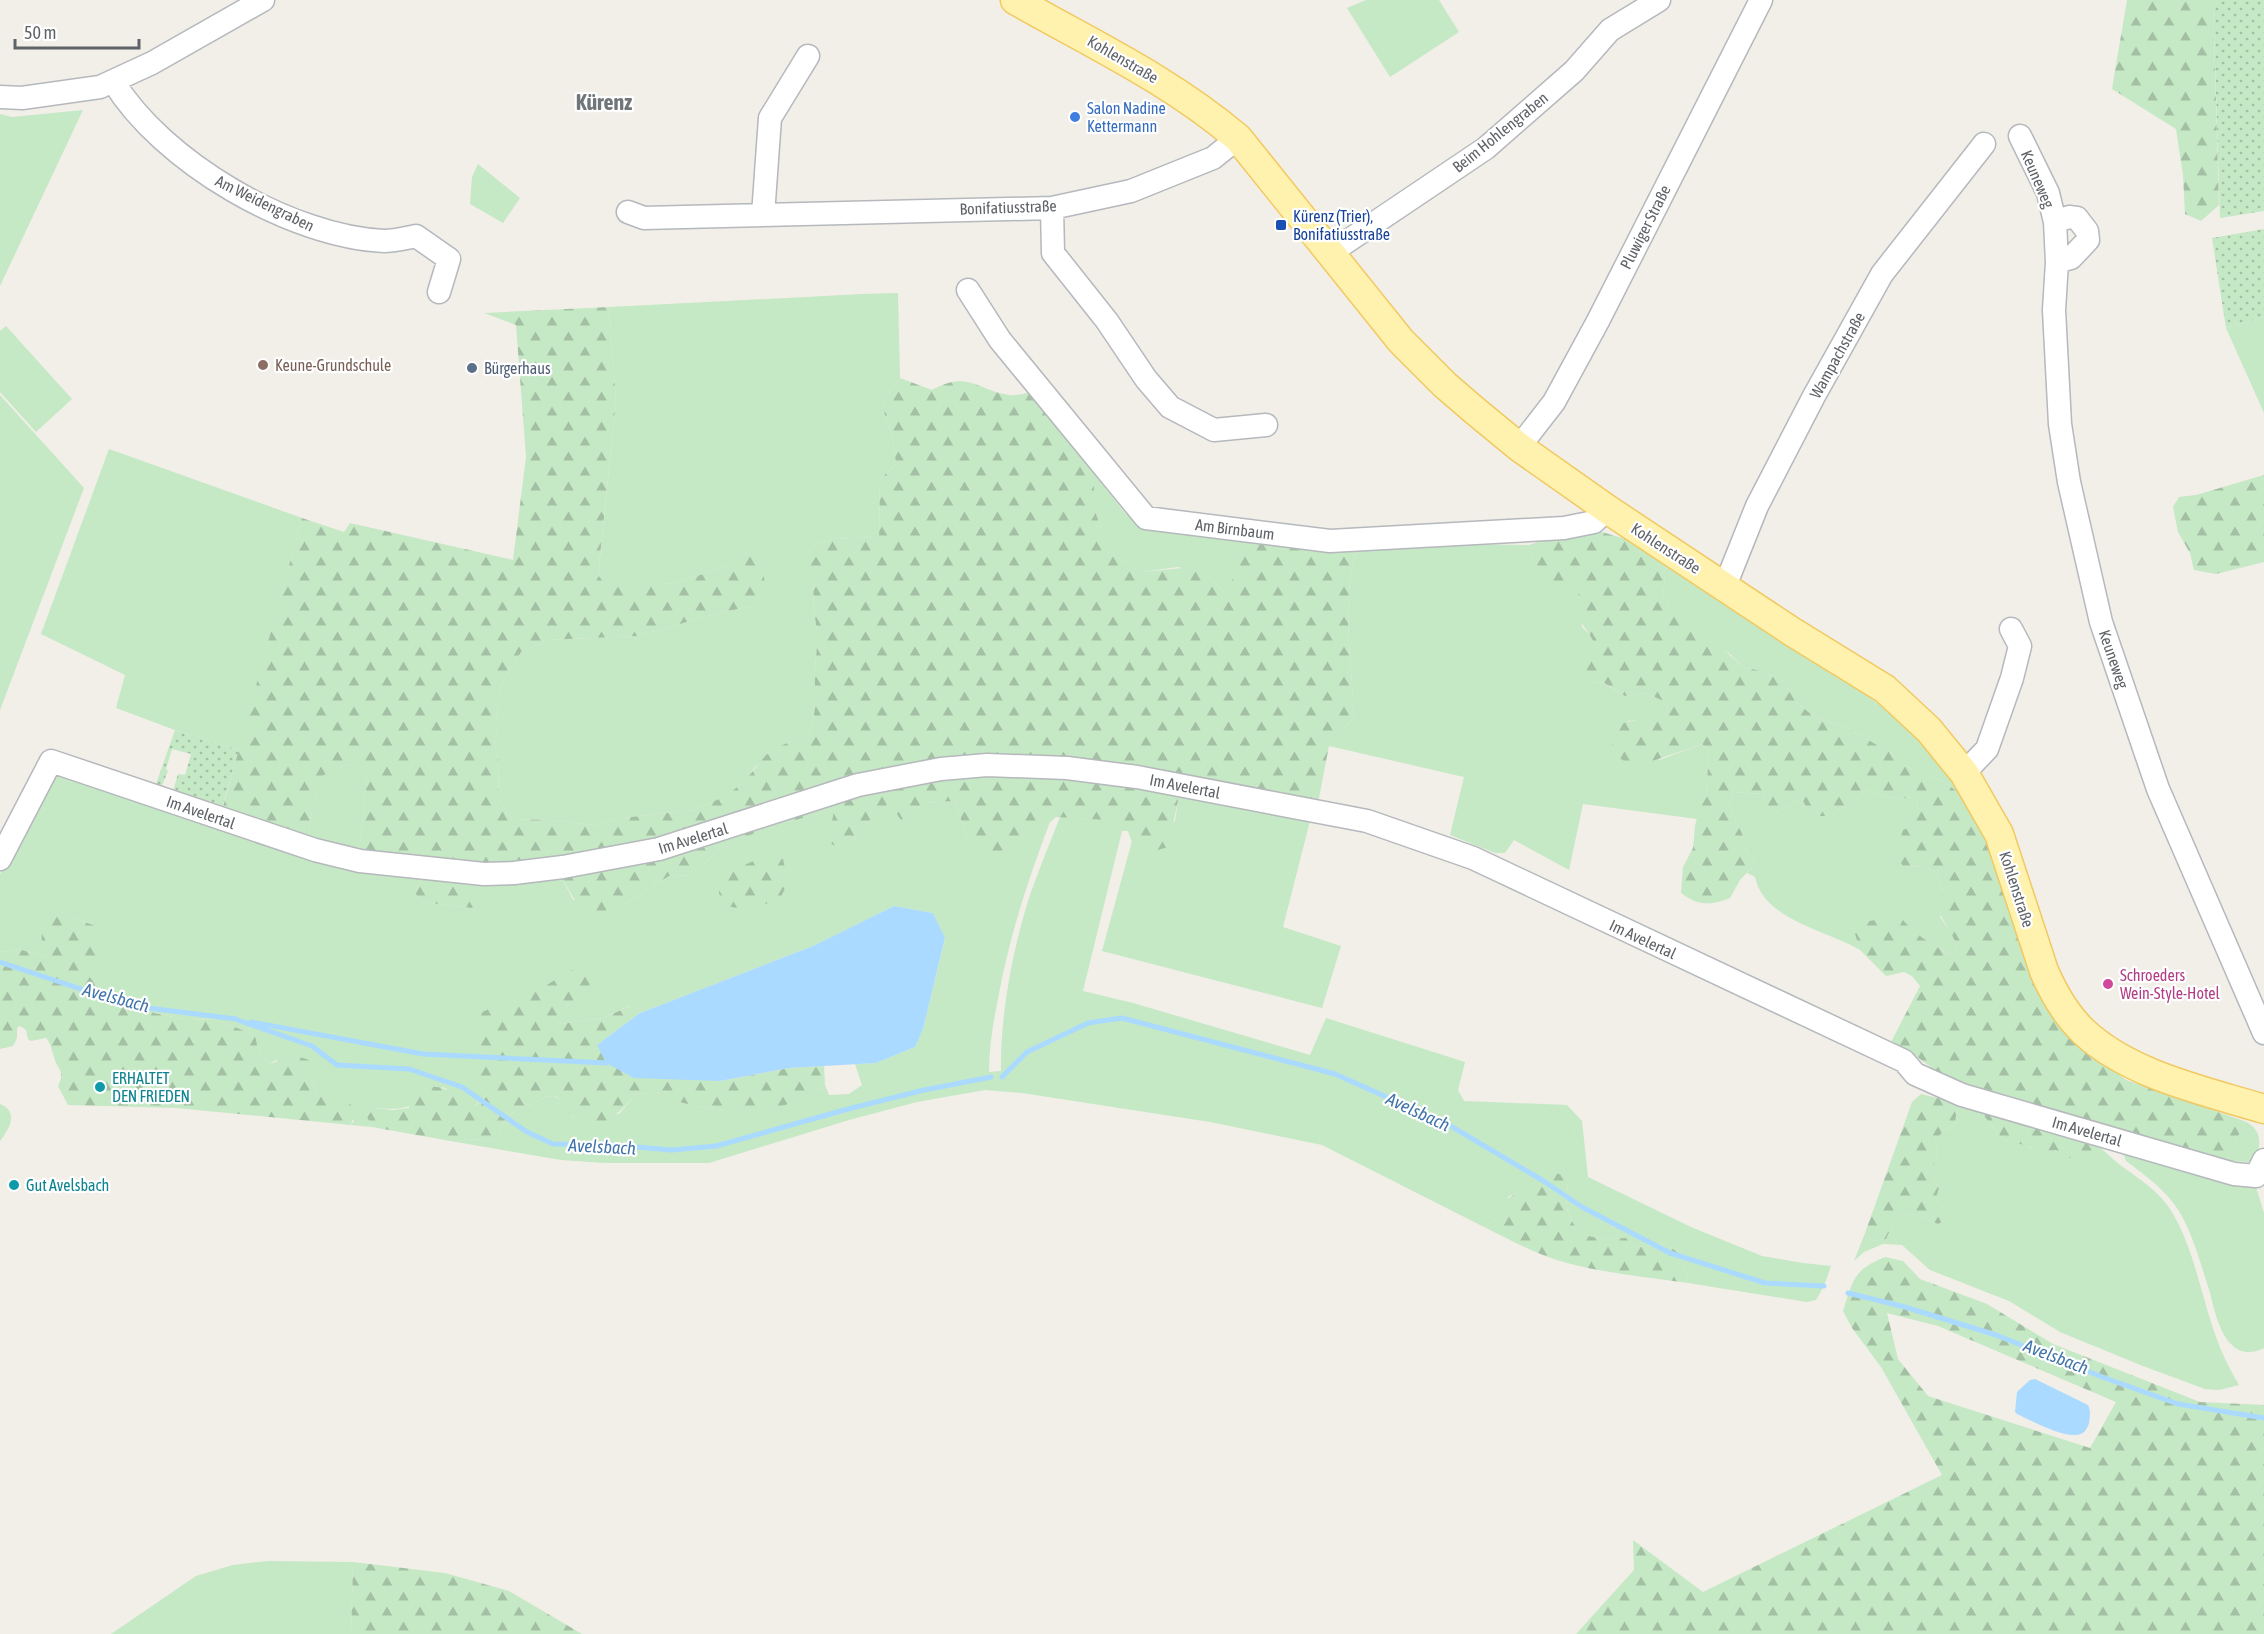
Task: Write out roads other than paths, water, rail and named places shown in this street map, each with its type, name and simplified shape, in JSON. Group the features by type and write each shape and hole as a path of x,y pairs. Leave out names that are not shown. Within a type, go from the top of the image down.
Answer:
{"main road":[{"name":"Kohlenstraße","path":"1015,0 1117,54 1210,114 1238,138 1421,362 1519,447 1607,509 1791,631 1885,689 1929,730 1965,773 1999,834 2044,971 2053,992 2070,1016 2096,1042 2134,1064 2191,1086 2264,1109"}],"street":[{"path":"0,97 22,98 81,90 113,81 152,63 263,0"},
{"name":"Beim Hohlengraben","path":"1330,253 1486,148 1574,71 1610,30 1659,0"},
{"name":"Pluwiger Straße","path":"1519,447 1554,402 1598,321 1761,0"},
{"path":"763,215 770,118 808,56"},
{"name":"Am Weidengraben","path":"113,81 122,96 148,125 203,172 246,197 305,225 337,235 386,241 416,236 449,259 439,292"},
{"name":"Keuneweg","path":"2020,136 2048,193 2055,222 2057,262 2054,310 2060,424 2070,482 2101,622 2158,789 2264,1034"},
{"name":"Bonifatiusstraße","path":"628,212 644,218 1052,207 1142,188 1213,158 1238,138"},
{"name":"Wampachstraße","path":"1725,586 1757,506 1814,396 1882,274 1984,144"},
{"path":"1052,207 1053,253 1107,321 1146,379 1170,406 1214,430 1266,425"},
{"name":"Keuneweg","path":"2055,222 2069,217 2077,218 2087,231 2088,240 2071,258 2057,262"},
{"name":"Am Birnbaum","path":"968,290 1000,340 1146,518 1330,541 1564,528 1594,522 1607,509"},
{"path":"1965,773 1987,749 2012,678 2019,646 2011,629"},
{"name":"Im Avelertal","path":"0,859 51,761 315,850 360,861 484,874 563,867 659,849 858,785 941,769 987,765 1067,768 1137,777 1367,821 1473,858 1904,1061 1915,1074 1962,1095 2234,1174 2256,1176 2264,1160"}],"water":[{"path":"894,906 933,913 945,938 923,1029 915,1047 876,1063 789,1068 720,1081 634,1078 606,1063 597,1045 640,1013 813,946"},
{"path":"2035,1379 2088,1405 2090,1418 2084,1432 2069,1435 2054,1431 2015,1412 2017,1392 2030,1380"}],"waterway":[{"name":"Avelsbach","path":"0,962 132,1006 236,1019"},
{"name":"Avelsbach","path":"1002,1077 1027,1052 1088,1023 1122,1018 1335,1074 1449,1125 1542,1180 1582,1207 1670,1253 1765,1283 1824,1286"},
{"name":"Avelsbach","path":"235,1019 312,1046 337,1065 409,1069 462,1087 527,1132 553,1144 612,1145 672,1150 716,1146 848,1109 924,1090 991,1077"},
{"name":"Avelsbach","path":"251,1022 423,1054 606,1063"},
{"name":"Avelsbach","path":"1848,1293 1905,1307 1996,1335 2178,1404 2264,1418"}],"place":[{"name":"Salon Nadine Kettermann","path":"1075,117"},
{"name":"Kürenz (Trier), Bonifatiusstraße","path":"1281,225"},
{"name":"Keune-Grundschule","path":"263,365"},
{"name":"Bürgerhaus","path":"472,368"},
{"name":"Schroeders Wein-Style-Hotel","path":"2108,984"},
{"name":"ERHALTET DEN FRIEDEN","path":"100,1087"},
{"name":"Gut Avelsbach","path":"14,1185"}],"district":[{"name":"Kürenz","path":"604,102"}]}
